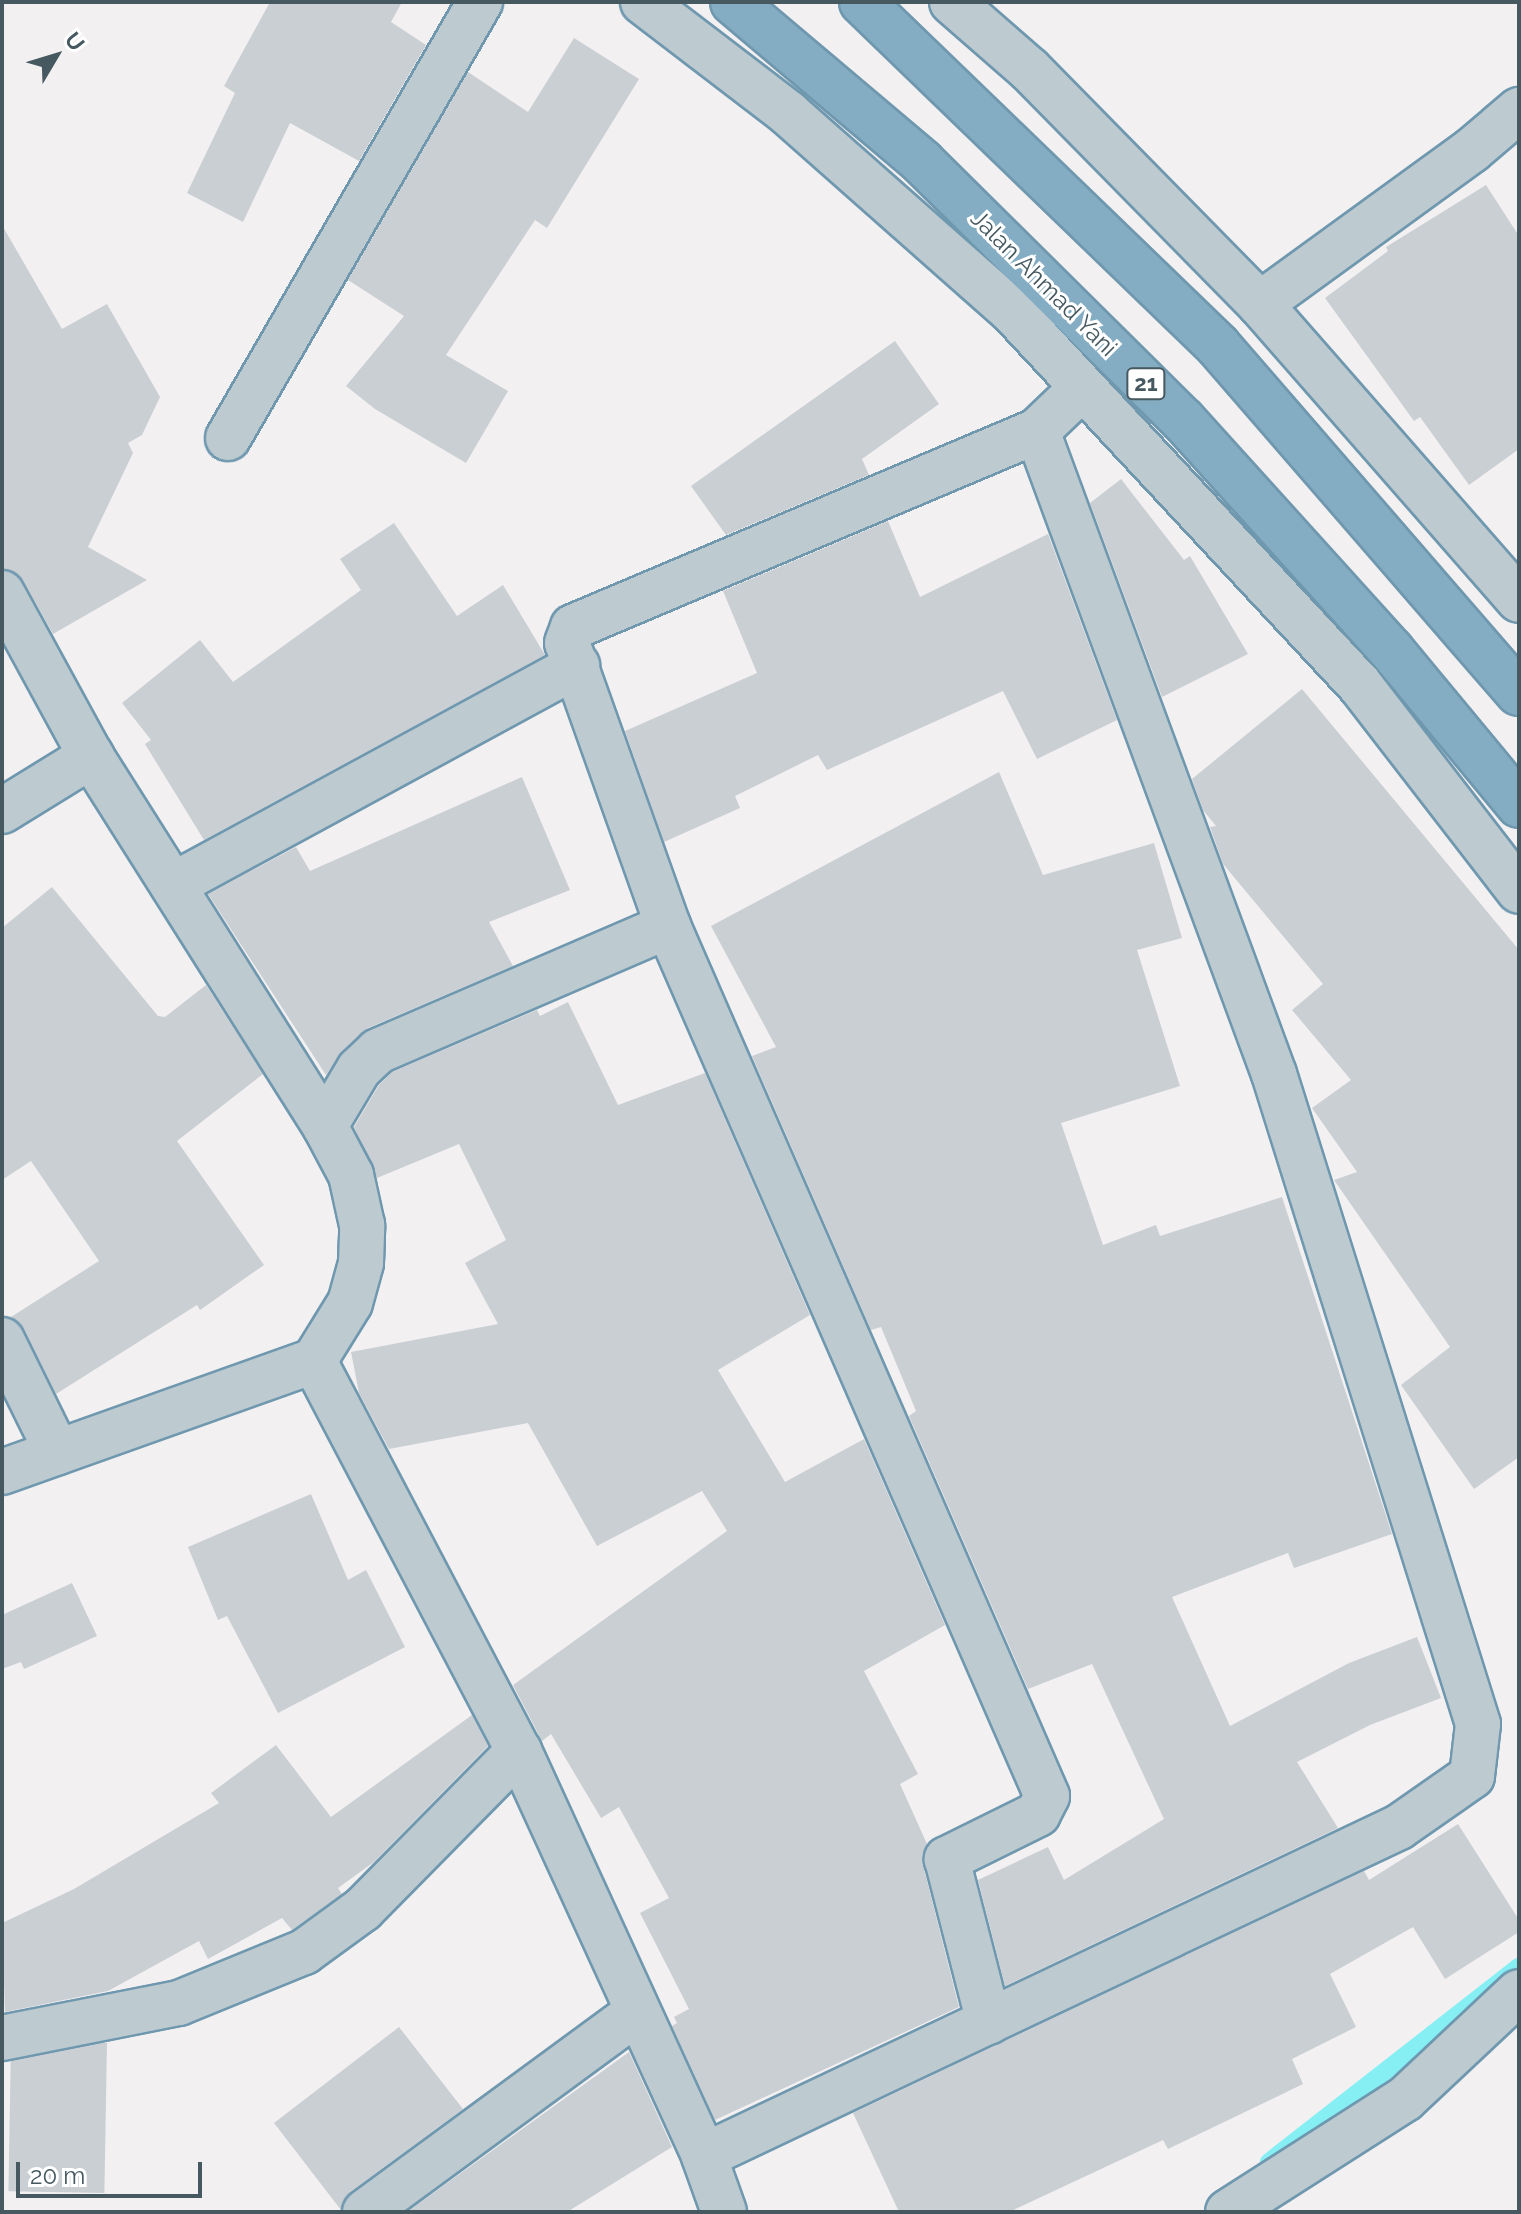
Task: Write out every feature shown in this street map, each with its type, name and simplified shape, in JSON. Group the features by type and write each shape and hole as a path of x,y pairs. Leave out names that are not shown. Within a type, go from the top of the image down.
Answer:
{"highway":[{"name":"Jalan Ahmad Yani","path":"733,2 922,162 1183,420 1391,650 1519,805"},
{"path":"862,2 1218,346 1519,693"}],"street":[{"path":"228,438 480,2"},
{"path":"643,2 788,113 1011,310 1360,685 1519,891"},
{"path":"952,2 1030,70 1260,304 1519,600"},
{"path":"1260,304 1472,150 1519,110"},
{"path":"989,2022 947,1859 1038,1814 1047,1796 668,926 567,643 573,627 1037,431 1082,388"},
{"path":"704,2156 1399,1827 1472,1776 1478,1724 1274,1074 1037,431"},
{"path":"2,593 91,756 325,1126 351,1175 362,1225 361,1263 350,1303 314,1361 2,1472"},
{"path":"173,885 577,666"},
{"path":"2,811 91,756"},
{"path":"325,1126 343,1091 378,1051 668,926"},
{"path":"2,1340 57,1452"},
{"path":"314,1361 519,1751 635,2014 704,2156 724,2212"},
{"path":"2,2038 179,2003 304,1952 363,1909 519,1751"},
{"path":"1228,2212 1405,2099 1519,1992"},
{"path":"365,2212 635,2014"}],"building":[{"path":"270,2 402,2 391,22 426,45 359,161 290,123 243,222 187,193 235,93 224,86"},
{"path":"574,38 639,79 547,228 535,220 446,355 508,391 466,463 375,409 346,386 404,316 348,280 468,72 528,112"},
{"path":"1486,185 1519,236 1519,449 1469,485 1420,417 1414,421 1325,298 1388,251 1386,247"},
{"path":"2,225 62,329 107,304 160,397 142,435 128,443 133,453 88,547 147,580 53,634 23,580 2,568"},
{"path":"895,341 939,404 862,459 869,475 726,535 691,486"},
{"path":"1121,479 1184,560 1190,556 1248,654 1162,697 1090,503"},
{"path":"888,521 920,597 1048,534 1117,720 1037,759 1003,691 827,770 818,755 735,796 740,808 664,842 625,731 757,673 723,591"},
{"path":"394,523 457,616 503,585 545,655 204,840 145,744 151,740 122,703 200,640 233,682 361,590 340,559"},
{"path":"1302,689 1519,950 1519,1457 1474,1489 1401,1385 1450,1347 1334,1180 1357,1172 1312,1108 1351,1080 1292,1010 1323,984 1223,864 1210,827 1216,826 1203,810 1192,779"},
{"path":"999,772 1043,875 1154,843 1182,938 1137,950 1180,1086 1061,1123 1103,1245 1156,1225 1160,1236 1282,1197 1392,1534 1294,1568 1288,1553 1172,1597 1230,1726 1349,1663 1417,1637 1441,1698 1370,1725 1297,1762 1338,1828 1005,1986 978,1880 1048,1847 1064,1880 1164,1819 1092,1664 1028,1689 909,1416 916,1411 881,1327 871,1330 752,1056 776,1047 711,926"},
{"path":"522,777 570,890 489,922 513,966 368,1028 342,1051 326,1075 208,894 296,847 310,871"},
{"path":"52,887 158,1016 165,1017 206,985 263,1074 177,1141 264,1265 200,1310 197,1305 56,1394 24,1329 11,1317 99,1261 31,1161 2,1180 2,928"},
{"path":"568,1002 618,1105 705,1073 810,1315 718,1370 785,1482 864,1439 945,1625 864,1671 918,1774 900,1784 927,1844 923,1865 959,2007 715,2120 672,2026 677,2023 674,2017 689,2009 640,1913 669,1898 619,1807 601,1818 551,1734 542,1741 513,1685 727,1531 702,1491 597,1546 528,1423 389,1449 359,1393 351,1352 498,1324 465,1263 506,1240 459,1144 377,1178 354,1127 379,1085 392,1072 537,1010 540,1016"},
{"path":"311,1494 348,1580 366,1570 405,1647 278,1713 227,1616 218,1620 188,1547"},
{"path":"72,1583 97,1636 24,1669 21,1662 2,1669 2,1615"},
{"path":"472,1715 488,1746 374,1862 338,1888 342,1894 292,1930 282,1918 208,1959 199,1941 108,1991 5,2012 2,1923 74,1889 219,1803 211,1793 276,1745 331,1817"},
{"path":"1458,1824 1519,1920 1519,1932 1445,1979 1413,1927 1330,1974 1356,2027 1292,2059 1303,2084 1168,2149 1163,2140 1009,2212 899,2212 853,2113 1364,1871 1369,1880"},
{"path":"399,2027 463,2109 350,2192 341,2210 274,2123"},
{"path":"11,2041 107,2043 104,2193 8,2191"},
{"path":"629,2052 672,2147 567,2212 407,2212"}],"waterway":[{"path":"1269,2162 1519,1967"}]}
